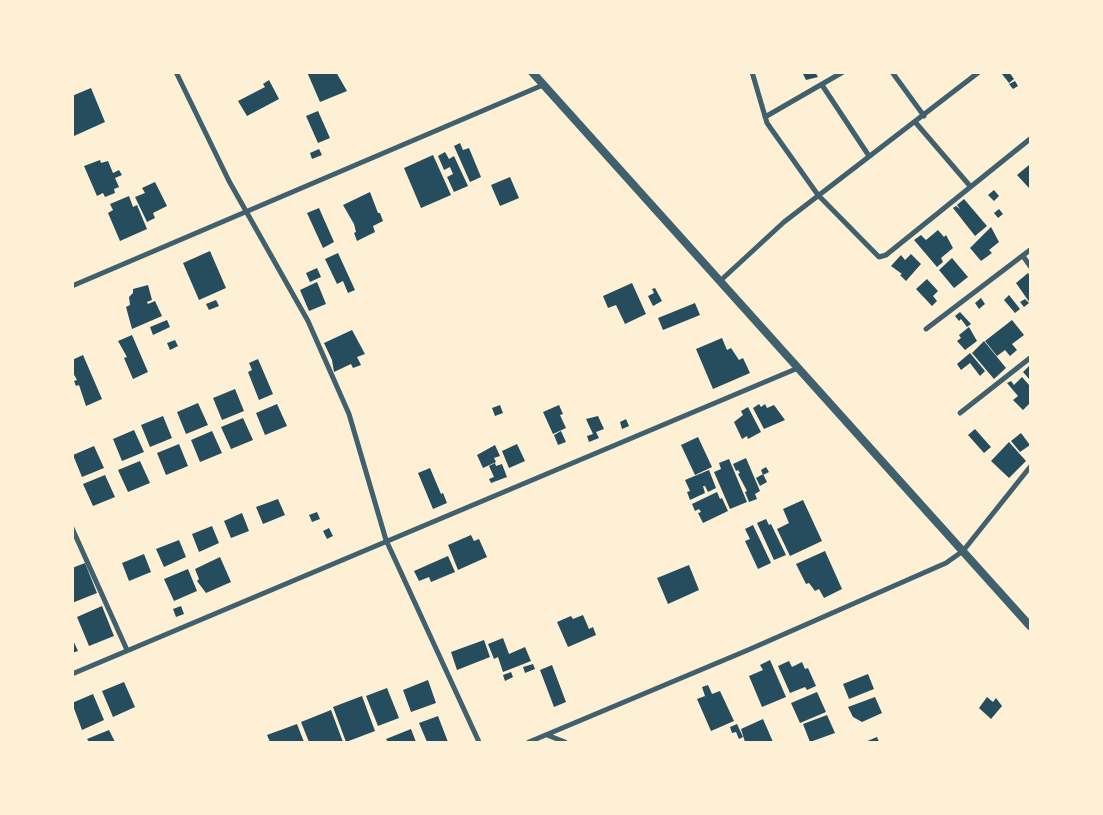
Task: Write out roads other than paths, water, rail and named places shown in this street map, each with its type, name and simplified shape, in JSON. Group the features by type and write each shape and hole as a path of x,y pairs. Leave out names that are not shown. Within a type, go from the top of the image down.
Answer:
{"street":[{"path":"176,72 229,181 308,321 349,414 386,540 479,742"},
{"path":"532,72 1030,626"},
{"path":"752,72 765,117 818,195 879,257 886,254 1030,139"},
{"path":"765,117 843,72"},
{"path":"892,72 924,116"},
{"path":"720,281 784,222 869,156 916,123 979,72"},
{"path":"72,286 543,85"},
{"path":"822,85 869,156"},
{"path":"916,123 970,186"},
{"path":"926,329 1030,250"},
{"path":"1023,256 1030,266"},
{"path":"960,412 1030,358"},
{"path":"72,674 386,540 798,368"},
{"path":"529,742 931,571 963,551 1030,467"},
{"path":"72,528 127,650"},
{"path":"547,735 565,742"}]}
